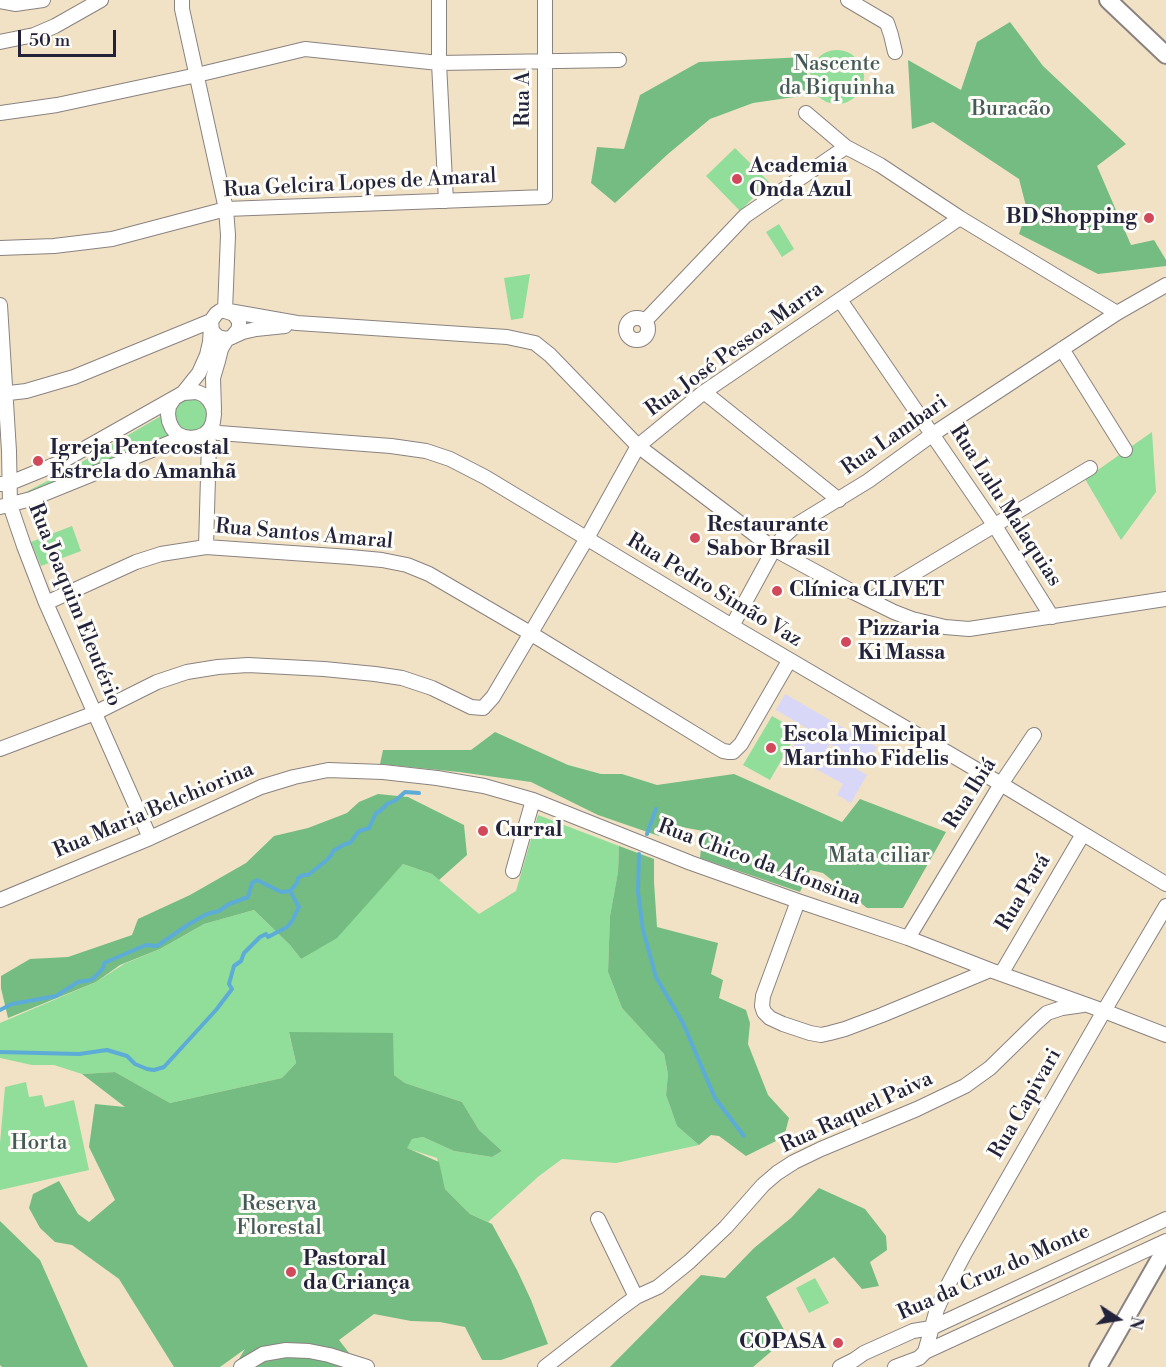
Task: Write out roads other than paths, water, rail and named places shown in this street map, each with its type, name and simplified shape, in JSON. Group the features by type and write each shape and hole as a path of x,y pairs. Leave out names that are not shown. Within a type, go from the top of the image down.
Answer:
{"main road":[{"path":"1108,0 1166,55"},
{"path":"1148,37 1166,49"},
{"path":"1098,1367 1166,1248"}],"street":[{"path":"0,1 15,4 43,0"},
{"path":"0,42 34,35 101,0"},
{"path":"182,0 182,9 226,209 227,311"},
{"path":"439,0 439,63 446,201"},
{"name":"Rua A","path":"545,0 545,197"},
{"path":"848,0 887,23 895,52"},
{"path":"0,113 57,105 305,49 439,63 619,60"},
{"path":"806,113 846,147 880,165 960,218 1118,313 1166,285"},
{"path":"645,321 745,216 846,147"},
{"name":"Rua Gelcira Lopes de Amaral","path":"0,248 54,246 112,239 226,209 545,197"},
{"name":"Rua José Pessoa Marra","path":"95,712 157,682 188,672 248,665 324,669 402,678 432,688 471,707 483,708 493,697 638,447 704,393 960,218"},
{"name":"Rua Lulu Malaquias","path":"840,300 995,526 1052,616"},
{"name":"Rua Joaquim Eleutério","path":"0,305 5,506 150,838"},
{"path":"227,311 237,317 239,326 221,349 213,378 213,422 207,431 191,438 184,437 172,428 168,414 178,396 199,373 207,355 211,324 216,314 227,311 301,324 507,338 535,343 550,355 638,447 774,549 894,612 945,627 969,629 1166,599"},
{"name":"Rua Lambari","path":"732,626 774,549 796,525 868,482 933,434 1118,313"},
{"path":"211,324 212,331 218,337 230,338 255,329 301,324"},
{"path":"2,394 26,392 74,377 211,324"},
{"path":"1062,349 1125,450"},
{"path":"5,483 59,463 178,396 197,392 204,395 213,407 214,414"},
{"path":"704,393 839,500"},
{"path":"206,547 209,442 207,431"},
{"name":"Rua Pedro Simão Vaz","path":"207,431 391,446 426,451 450,459 485,477 789,661 1001,784 1166,884"},
{"path":"5,506 31,500 184,437"},
{"path":"870,600 1090,468"},
{"name":"Rua Santos Amaral","path":"46,603 136,562 161,554 206,547 350,557 407,565 429,574 530,633 713,746 723,751 733,752 741,744 789,661"},
{"path":"0,749 95,712"},
{"name":"Rua Ibiá","path":"908,938 1001,784 1034,735"},
{"name":"Rua Maria Belchiorina","path":"0,900 150,838 261,787 328,770"},
{"name":"Rua Chico da Afonsina","path":"328,770 383,772 437,778 484,786 533,800 691,863 908,938 1166,1035"},
{"path":"513,871 533,800"},
{"name":"Rua Pará","path":"996,972 1083,834"},
{"path":"798,901 763,996 762,1006 770,1018 810,1034 821,1035 845,1029 996,972"},
{"name":"Rua Capivari","path":"925,1352 931,1328 964,1253 1166,906"},
{"name":"Rua Raquel Paiva","path":"545,1367 601,1322 636,1297 658,1287 689,1262 777,1173 821,1149 917,1109 965,1086 990,1068 1047,1013 1062,1008 1085,1005"},
{"path":"598,1219 636,1297"},
{"name":"Rua da Cruz do Monte","path":"840,1367 864,1353 913,1332 931,1328 1166,1220"},
{"name":"Rua da Cruz do Monte","path":"895,1367 919,1358 925,1352 1166,1241"},
{"path":"241,1367 263,1354 286,1350 329,1355 367,1367"}],"waterway":[{"path":"0,1052 79,1054 107,1050 127,1056 135,1064 147,1069 154,1070 164,1067 232,989 229,984 234,966 241,961 244,953 260,937 266,934 268,937 287,927 292,921 299,907 290,891 298,878 308,875 327,860 333,851 350,843 359,831 369,828 376,813 387,804 405,792 419,793"},
{"path":"647,834 656,809"},
{"path":"639,854 638,892 643,930 656,977 683,1023 715,1098 744,1136"},
{"path":"0,1010 12,1004 56,996 78,982 91,980 104,967 104,963 146,945 157,946 207,914 219,911 229,904 248,897 252,883 257,880 281,892 290,891"}],"place":[{"name":"Academia Onda Azul","path":"737,179"},
{"name":"BD Shopping","path":"1149,218"},
{"name":"Igreja Pentecostal Estrela do Amanhã","path":"38,461"},
{"name":"Restaurante Sabor Brasil","path":"695,538"},
{"name":"Clínica CLIVET","path":"777,591"},
{"name":"Pizzaria Ki Massa","path":"846,642"},
{"name":"Escola Minicipal Martinho Fidelis","path":"771,748"},
{"name":"Curral","path":"483,831"},
{"name":"Pastoral da Criança","path":"291,1272"},
{"name":"COPASA","path":"838,1343"}],"park label":[{"name":"Nascente da Biquinha","path":"837,77"},
{"name":"Buracão","path":"1011,110"},
{"name":"Mata ciliar","path":"879,857"},
{"name":"Horta","path":"39,1144"},
{"name":"Reserva Florestal","path":"279,1217"}]}
